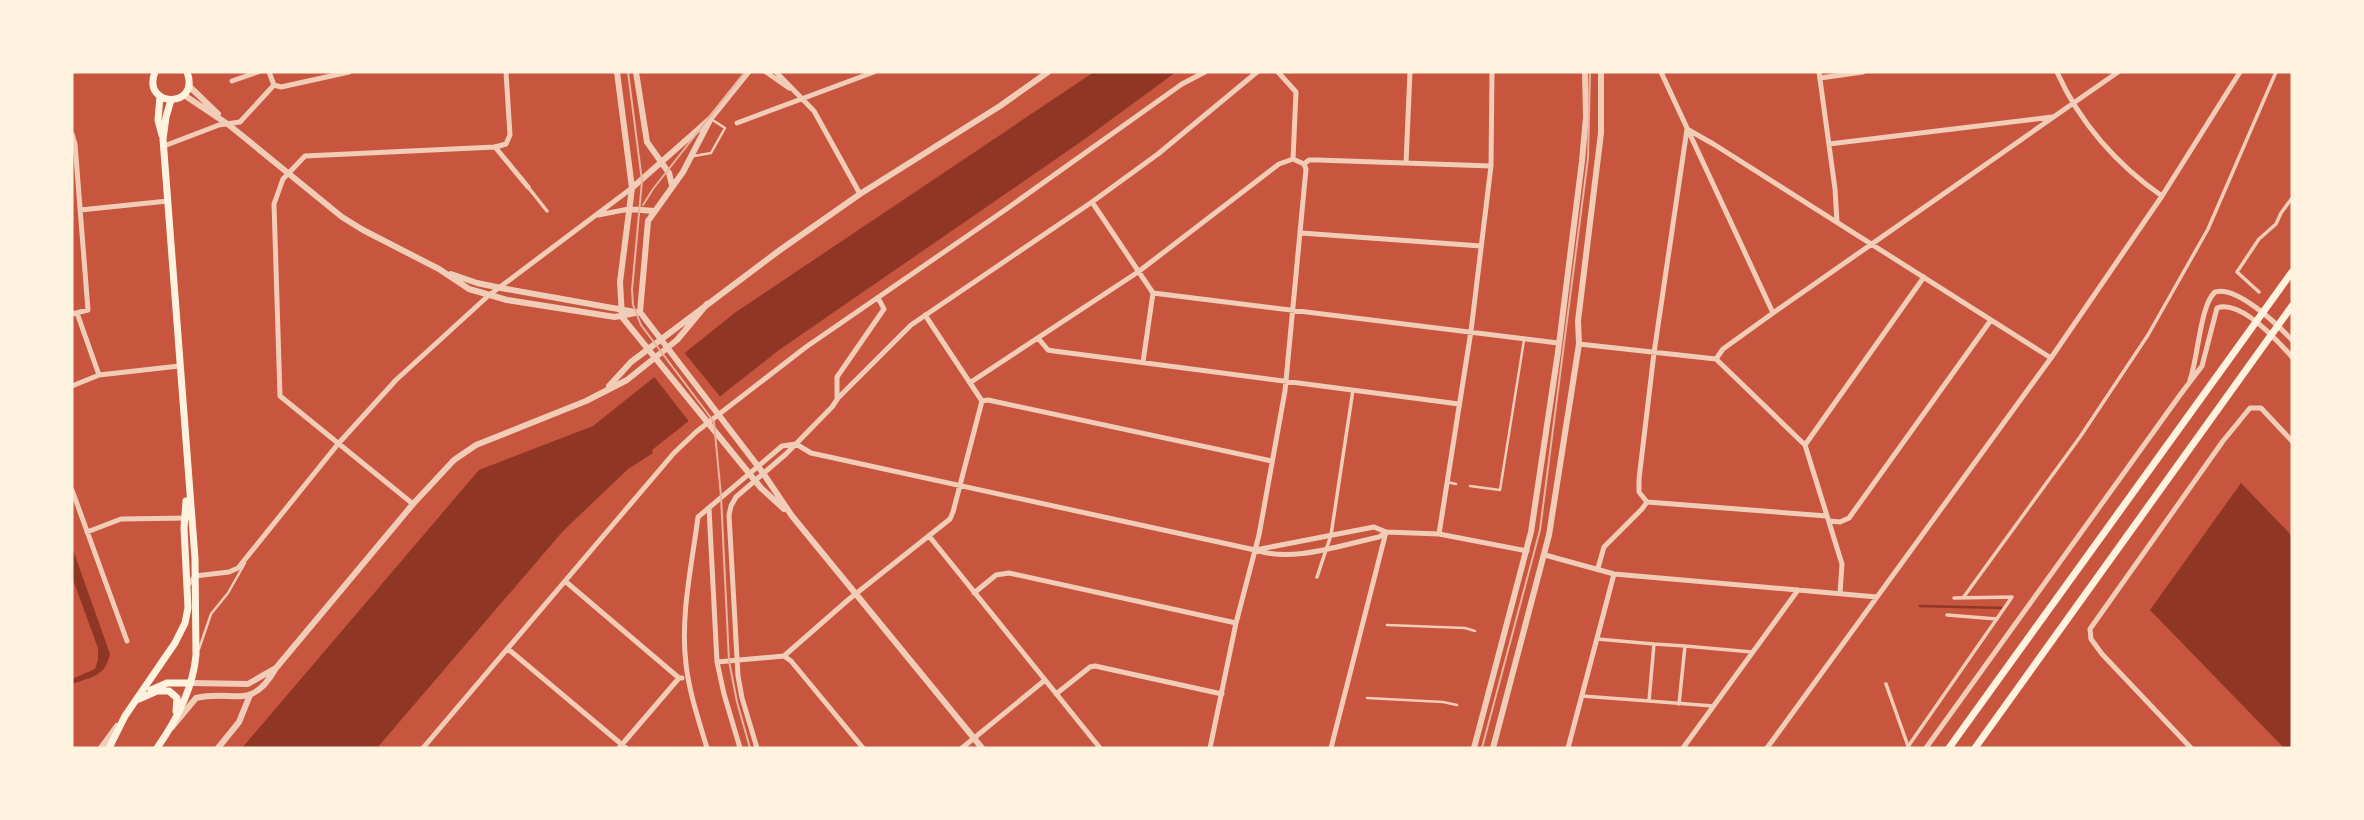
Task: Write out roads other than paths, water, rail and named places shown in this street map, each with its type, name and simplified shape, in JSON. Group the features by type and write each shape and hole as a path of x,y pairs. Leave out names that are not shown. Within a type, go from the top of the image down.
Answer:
{"main road":[{"path":"153,73 153,86 160,96 171,100 184,94 189,86 187,72"},
{"path":"160,96 158,120 164,142"},
{"path":"109,748 125,716 184,626 188,608 188,486 164,142 166,117 171,100"},
{"path":"1949,748 2292,272"},
{"path":"1975,748 2292,306"},
{"path":"157,748 171,729 191,682 196,655 195,576 188,518"},
{"path":"132,706 167,683 191,682"},
{"path":"139,699 157,691 174,694 178,703 171,729"}],"street":[{"path":"232,81 258,72"},
{"path":"269,72 274,85 281,88 349,72"},
{"path":"413,504 281,396 274,204 287,173 304,156 495,148 506,144 510,135 506,72"},
{"path":"617,72 632,188 620,282 622,317 748,473 792,516"},
{"path":"636,72 647,142 669,173 672,185"},
{"path":"187,588 195,576 233,571 246,560 338,444 396,380 488,296 662,163 711,118 748,72"},
{"path":"766,72 802,99"},
{"path":"776,72 814,111 860,194"},
{"path":"737,123 874,72"},
{"path":"608,388 628,364 860,194 1000,106 1048,72"},
{"path":"423,748 666,462 696,432 806,347 1179,86 1205,72"},
{"path":"757,748 742,698 737,660 729,515 730,506 736,497 796,444 911,325 1092,201 1185,132 1257,72"},
{"path":"1278,72 1296,92 1293,159"},
{"path":"1406,163 1410,72"},
{"path":"1440,534 1471,331 1491,166 1492,72"},
{"path":"1475,748 1527,551 1586,128 1585,72"},
{"path":"1493,748 1545,555 1578,344 1578,321 1601,133 1601,72"},
{"path":"1661,72 1773,313"},
{"path":"1837,222 1820,75 1863,72"},
{"path":"2057,72 2072,103 2099,139 2125,167 2162,196"},
{"path":"1716,359 1723,349 1773,313 2119,72"},
{"path":"1767,748 2051,358 2162,196 2240,72"},
{"path":"1964,598 2148,335 2208,229 2276,72"},
{"path":"164,142 219,125 240,122 274,85"},
{"path":"189,86 229,125 322,202 363,230 439,269 469,289 488,296 622,317 640,312"},
{"path":"184,94 229,125"},
{"path":"1829,145 2055,116"},
{"path":"711,118 683,172 654,211 646,231 640,312 763,473 792,516 982,748"},
{"path":"1687,129 2051,358"},
{"path":"1687,129 1654,353 1639,480 1639,492 1647,502 1840,522 1849,519 1991,320"},
{"path":"72,134 88,310 74,314 99,375"},
{"path":"495,148 548,211"},
{"path":"971,382 1138,272 1279,164 1293,159 1304,164 1306,169 1293,310 1272,461 1255,550 1210,748"},
{"path":"1304,164 1309,160 1318,160 1491,166"},
{"path":"2259,292 2237,272 2259,239 2276,224 2292,198"},
{"path":"80,209 168,201"},
{"path":"1092,201 1153,293 1143,362"},
{"path":"595,216 629,209 654,211"},
{"path":"1301,233 1481,246"},
{"path":"439,269 477,283 640,312"},
{"path":"1805,445 1924,277"},
{"path":"2189,383 2195,368 2207,301 2212,293 2228,290 2278,326 2292,340"},
{"path":"1153,293 1558,343"},
{"path":"838,398 837,377 884,309 878,298"},
{"path":"171,729 196,698 250,695 260,691 276,668 413,504 450,464 471,448 586,401 627,380 689,328 707,304"},
{"path":"1926,748 2202,366 2218,307 2235,307 2272,335 2292,356"},
{"path":"784,656 950,519 982,401 925,315"},
{"path":"1038,338 1048,350 1459,404"},
{"path":"1578,344 1716,359 1805,445 1842,564 1840,593"},
{"path":"72,386 99,375 179,366"},
{"path":"1317,577 1331,535 1353,390"},
{"path":"982,401 988,400 1272,461"},
{"path":"2191,748 2112,666 2098,650 2089,632 2199,474 2250,408 2261,408 2292,440"},
{"path":"707,748 688,679 685,631 698,517 782,446 796,444 811,453 1277,554 1327,548 1378,537 1386,532"},
{"path":"72,490 127,641"},
{"path":"1598,568 1604,547 1647,502"},
{"path":"709,508 717,662 740,748"},
{"path":"88,532 121,519 188,518"},
{"path":"1255,550 1374,527 1386,532 1440,534 1527,551 1614,574 1877,597"},
{"path":"1331,748 1349,693 1386,532"},
{"path":"929,536 1100,748"},
{"path":"974,593 996,575 1009,573 1237,623"},
{"path":"1568,748 1614,574"},
{"path":"565,581 679,678 688,679"},
{"path":"1683,748 1798,590"},
{"path":"1908,747 2012,597 1954,598"},
{"path":"1947,615 1997,619"},
{"path":"1597,639 1754,652"},
{"path":"1649,701 1654,644"},
{"path":"1679,704 1685,646"},
{"path":"508,649 622,747 679,678"},
{"path":"717,662 784,656 792,661 863,748"},
{"path":"1056,694 1090,667 1095,666 1222,694"},
{"path":"191,682 248,684 276,668"},
{"path":"962,748 1045,680"},
{"path":"1886,684 1908,747"},
{"path":"218,748 239,722 250,695"},
{"path":"1581,696 1713,706"},
{"path":"100,748 125,716"}],"lane":[{"path":"690,157 711,153 725,128 711,118"},
{"path":"1471,486 1500,490 1525,337"},
{"path":"1447,482 1456,484"},
{"path":"196,655 211,614 228,593 246,560"},
{"path":"1365,618 1372,621"},
{"path":"1387,625 1465,628 1475,631"},
{"path":"1367,698 1457,705"}],"waterway":[{"path":"1920,606 2003,608"}],"tram line":[{"path":"628,72 642,181 633,305 641,325 714,422 721,496 729,661 750,748"},
{"path":"643,205 745,72"},
{"path":"1482,748 1540,530 1588,158 1590,72"}]}
